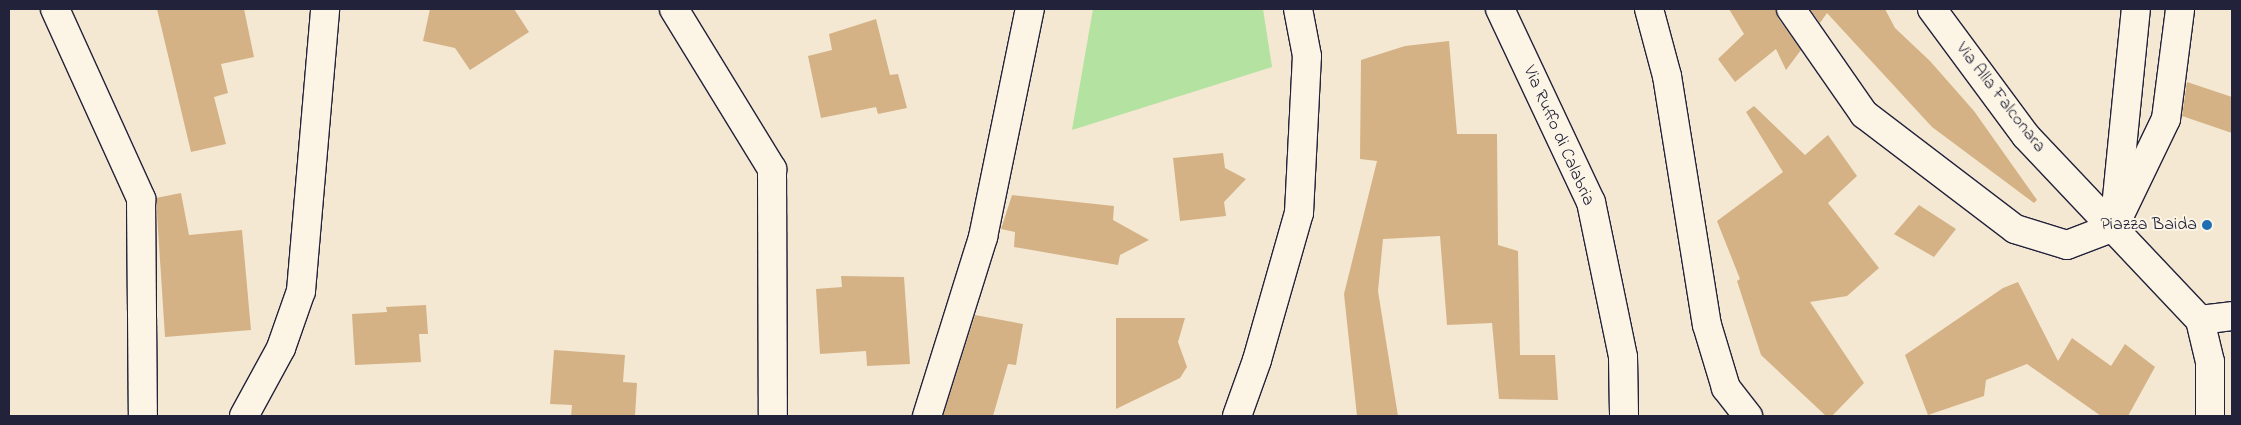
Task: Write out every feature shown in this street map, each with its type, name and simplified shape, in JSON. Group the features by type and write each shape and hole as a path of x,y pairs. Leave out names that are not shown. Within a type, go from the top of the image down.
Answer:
{"street":[{"path":"54,9 141,199 143,416"},
{"path":"244,416 281,348 301,291 325,9"},
{"path":"674,9 772,169 773,416"},
{"path":"927,416 983,236 1030,9"},
{"path":"1237,416 1257,360 1300,213 1307,56 1298,9"},
{"name":"Via Ruffo di Calabria","path":"1500,9 1591,202 1623,357 1624,416"},
{"path":"1649,9 1667,76 1707,324 1726,388 1748,416"},
{"path":"1791,9 1864,114 2015,229 2067,244 2114,227 2166,119 2180,9"},
{"name":"Via Alla Falconara","path":"1932,9 2026,136 2200,320"},
{"path":"2114,227 2136,9"},
{"path":"2210,416 2210,362 2200,320 2232,316"}],"green space":[{"path":"1093,9 1263,9 1272,67 1072,130"}],"building":[{"path":"157,9 244,9 254,57 221,64 228,93 214,97 226,144 191,152"},
{"path":"430,9 514,9 529,32 470,70 455,48 423,41"},
{"path":"1729,9 1776,9 1778,18 1801,50 1786,70 1776,49 1735,82 1718,59 1744,34"},
{"path":"1810,9 1885,9 1895,28 1930,61 1974,111 2037,200 2034,203 1932,127 1827,13 1820,23"},
{"path":"876,19 890,75 898,74 907,108 878,114 876,107 821,118 808,56 832,50 829,34"},
{"path":"1449,41 1457,134 1497,134 1498,245 1518,251 1520,355 1555,355 1558,400 1499,399 1492,323 1447,325 1440,236 1383,239 1378,291 1398,416 1357,416 1344,294 1377,161 1360,159 1361,60 1405,46"},
{"path":"2187,82 2232,97 2232,133 2182,116"},
{"path":"1754,106 1805,155 1828,135 1857,176 1828,203 1879,268 1847,296 1810,302 1864,383 1832,416 1826,416 1761,355 1737,281 1740,279 1717,221 1783,172 1746,112"},
{"path":"1223,153 1225,168 1246,179 1224,202 1226,216 1180,221 1173,158"},
{"path":"181,193 189,235 242,230 251,330 165,337 156,198"},
{"path":"1012,195 1114,206 1113,220 1149,240 1120,255 1118,265 1014,247 1015,232 1001,229"},
{"path":"1919,205 1956,229 1934,257 1894,234"},
{"path":"841,276 904,277 910,364 867,366 866,351 820,354 816,289 842,287"},
{"path":"2018,282 2058,361 2072,338 2111,366 2125,344 2155,367 2128,416 2101,416 2027,364 1986,380 1984,396 1928,415 1905,355 2003,288"},
{"path":"426,305 428,334 419,334 421,362 355,365 352,314 387,312 386,307"},
{"path":"975,315 1023,324 1016,365 1008,364 993,416 943,416"},
{"path":"1116,318 1185,318 1178,342 1187,367 1180,378 1116,409"},
{"path":"554,350 625,355 623,382 637,383 635,416 571,416 572,405 550,404"}],"place":[{"name":"Piazza Baida","path":"2207,225"}]}
